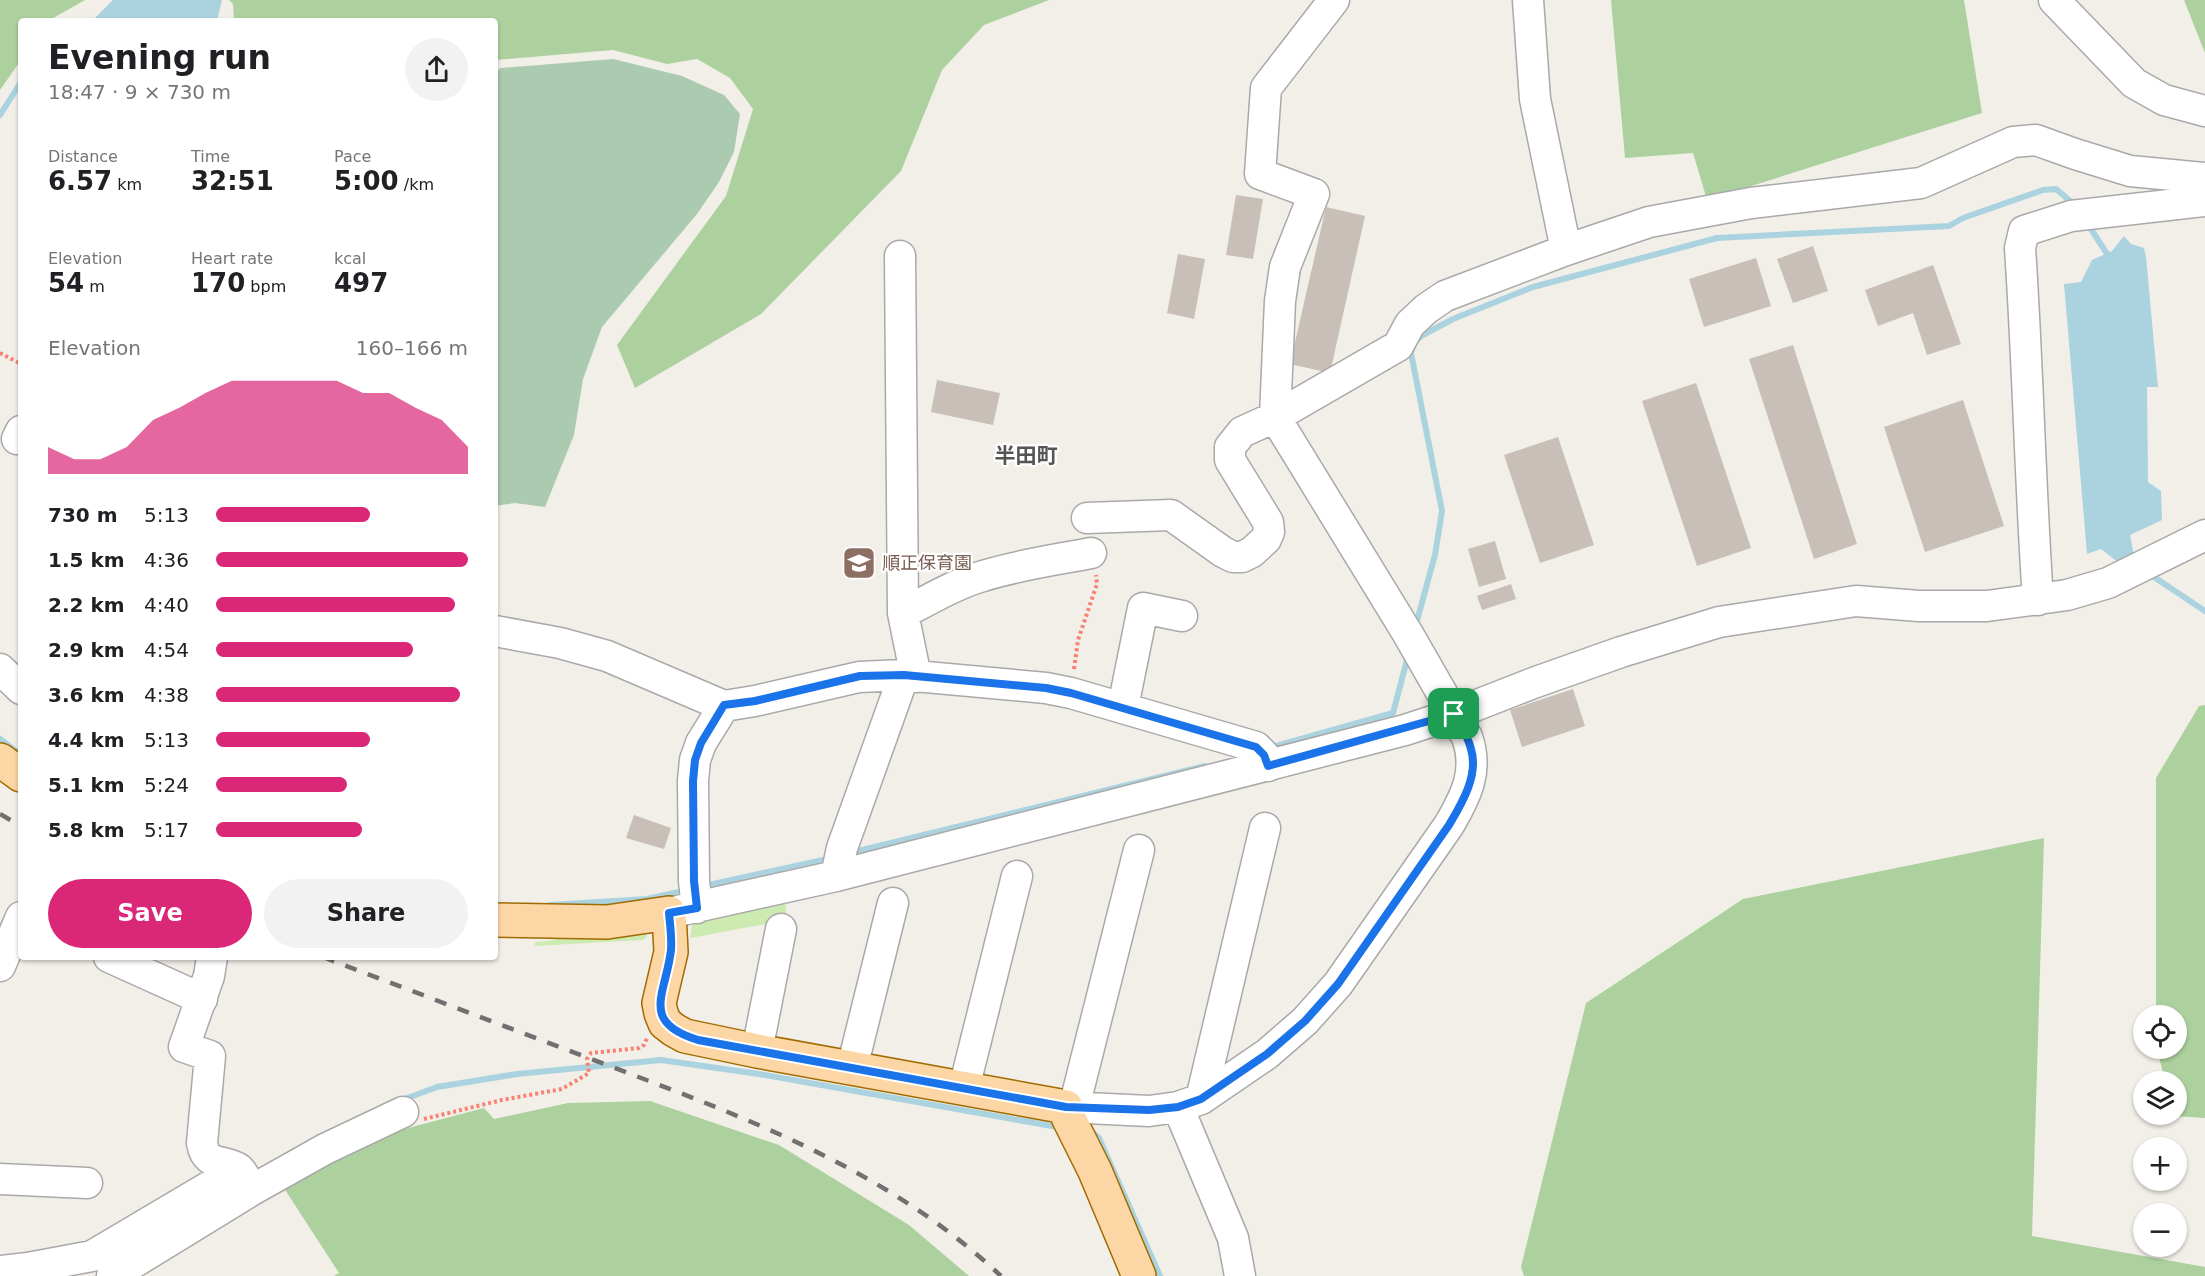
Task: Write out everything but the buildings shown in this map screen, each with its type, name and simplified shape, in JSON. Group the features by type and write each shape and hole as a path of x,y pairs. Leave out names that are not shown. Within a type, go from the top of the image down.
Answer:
{"main road":[{"path":"0,759 18,773"},
{"path":"498,920 607,922 689,899"},
{"path":"689,899 671,952 659,1003 666,1023 674,1030 685,1036 757,1051 964,1088 1072,1118 1139,1276"}],"street":[{"path":"1139,850 1072,1118 1190,1103 1267,1054 1305,1021 1338,984 1449,825 1464,800 1470,780 1472,752 1467,737 1275,417 1280,301 1285,267 1314,194 1260,174 1266,88 1334,0"},
{"path":"1528,0 1535,99 1566,250"},
{"path":"2054,0 2134,83 2164,100 2205,111"},
{"path":"1087,518 1171,515 1223,552 1233,557 1242,557 1266,539 1269,527 1230,460 1230,447 1242,432 1275,417 1398,346 1410,324 1426,309 1445,297 1566,250 1649,222 1751,203 1921,183 2013,142 2036,140 2130,171 2205,178"},
{"path":"2038,600 2020,248 2024,231 2080,214 2205,201"},
{"path":"839,862 912,672 903,613 900,256"},
{"path":"718,703 695,760 689,899 1263,756 1454,714 1621,652 1719,622 1856,601 1919,606 1987,606 2067,595 2108,583 2205,535"},
{"path":"903,613 953,587 981,576 1091,553"},
{"path":"1124,701 1143,608 1182,616"},
{"path":"498,632 560,643 607,656 718,703 755,701 860,676 912,672 1046,688 1124,701 1263,756"},
{"path":"0,669 18,686"},
{"path":"1240,1276 1233,1238 1190,1103 1265,828"},
{"path":"964,1088 1017,876"},
{"path":"852,1068 893,903"},
{"path":"0,904 6,908 0,922"},
{"path":"1,962 18,924"},
{"path":"757,1051 781,929"},
{"path":"116,960 201,999"},
{"path":"212,960 209,976 184,1047 210,1056 203,1152 208,1158 245,1179"},
{"path":"112,1276 154,1235 245,1179 325,1149 403,1112"},
{"path":"0,1179 87,1183"},
{"path":"21,1272 92,1256 154,1235"}],"path":[{"path":"0,353 18,362"},
{"path":"1074,670 1078,640 1097,584 1091,553"},
{"path":"403,1112 423,1119 502,1100 562,1089 590,1073 587,1059 591,1053 639,1048 644,1045 649,1031 661,1013"}],"green space":[{"path":"0,0 85,0 53,18 18,18 18,64 0,90"},
{"path":"229,0 1049,0 984,25 942,70 901,171 761,314 635,388 617,345 726,196 753,109 730,78 697,59 667,64 613,50 498,60 498,18 234,18 233,4"},
{"path":"1611,0 1964,0 1982,113 1707,200 1693,153 1625,158"},
{"path":"2184,0 2205,0 2205,53"},
{"path":"613,59 682,76 724,95 740,114 734,152 719,182 697,214 602,327 583,379 574,435 545,507 515,503 498,506 498,70"},
{"path":"2205,705 2205,1118 2187,1117 2187,1071 2162,1071 2160,1059 2187,1059 2187,1005 2156,1005 2156,778 2199,706"},
{"path":"2044,838 2032,1236 2133,1254 2133,1257 2149,1257 2205,1267 2205,1276 1524,1276 1521,1267 1586,1003 1743,899"},
{"path":"786,899 786,920 690,938 693,920"},
{"path":"644,929 647,936 643,940 535,946 535,942 549,941 579,933"},
{"path":"650,1101 779,1145 909,1225 969,1276 334,1276 339,1273 280,1182 355,1142 484,1108 494,1119 568,1103"}],"water":[{"path":"113,0 222,0 218,18 95,18"},
{"path":"2124,236 2131,244 2144,248 2146,257 2158,387 2147,387 2148,482 2161,491 2162,520 2130,535 2134,556 2119,563 2101,549 2087,554 2064,284 2081,282 2092,260 2112,251"}],"waterway":[{"path":"0,115 18,87"},
{"path":"1415,628 1435,555 1442,511 1411,353 1414,342 1423,335 1453,319 1533,287 1717,238 1949,226 1963,218 2043,190 2056,189 2075,205"},
{"path":"2087,223 2111,260"},
{"path":"2148,573 2205,611"},
{"path":"1269,748 1393,713 1408,656"},
{"path":"0,739 18,753"},
{"path":"850,853 1205,766"},
{"path":"704,886 832,858"},
{"path":"550,905 647,899 688,890"},
{"path":"402,1100 437,1087 517,1074 661,1060 759,1074 1063,1128"},
{"path":"1091,1131 1099,1138 1160,1276"}],"railway":[{"path":"0,814 18,824"},
{"path":"331,960 660,1085 815,1151 912,1206 957,1239 1001,1276"}],"place":[{"name":"順正保育園","path":"859,563"}],"district":[{"name":"半田町","path":"1026,456"}],"route":[{"path":"904,675 1046,688 1123,706 1256,747 1264,755 1268,766 1454,714 1467,737 1472,752 1470,780 1464,800 1449,825 1338,984 1305,1021 1267,1054 1201,1099 1178,1107 1149,1110 1066,1107 698,1040 674,1030 666,1023 661,1013 659,1003 671,952 669,913 697,908 694,881 693,781 695,760 711,724 724,705 755,701 860,676 904,675"}]}
